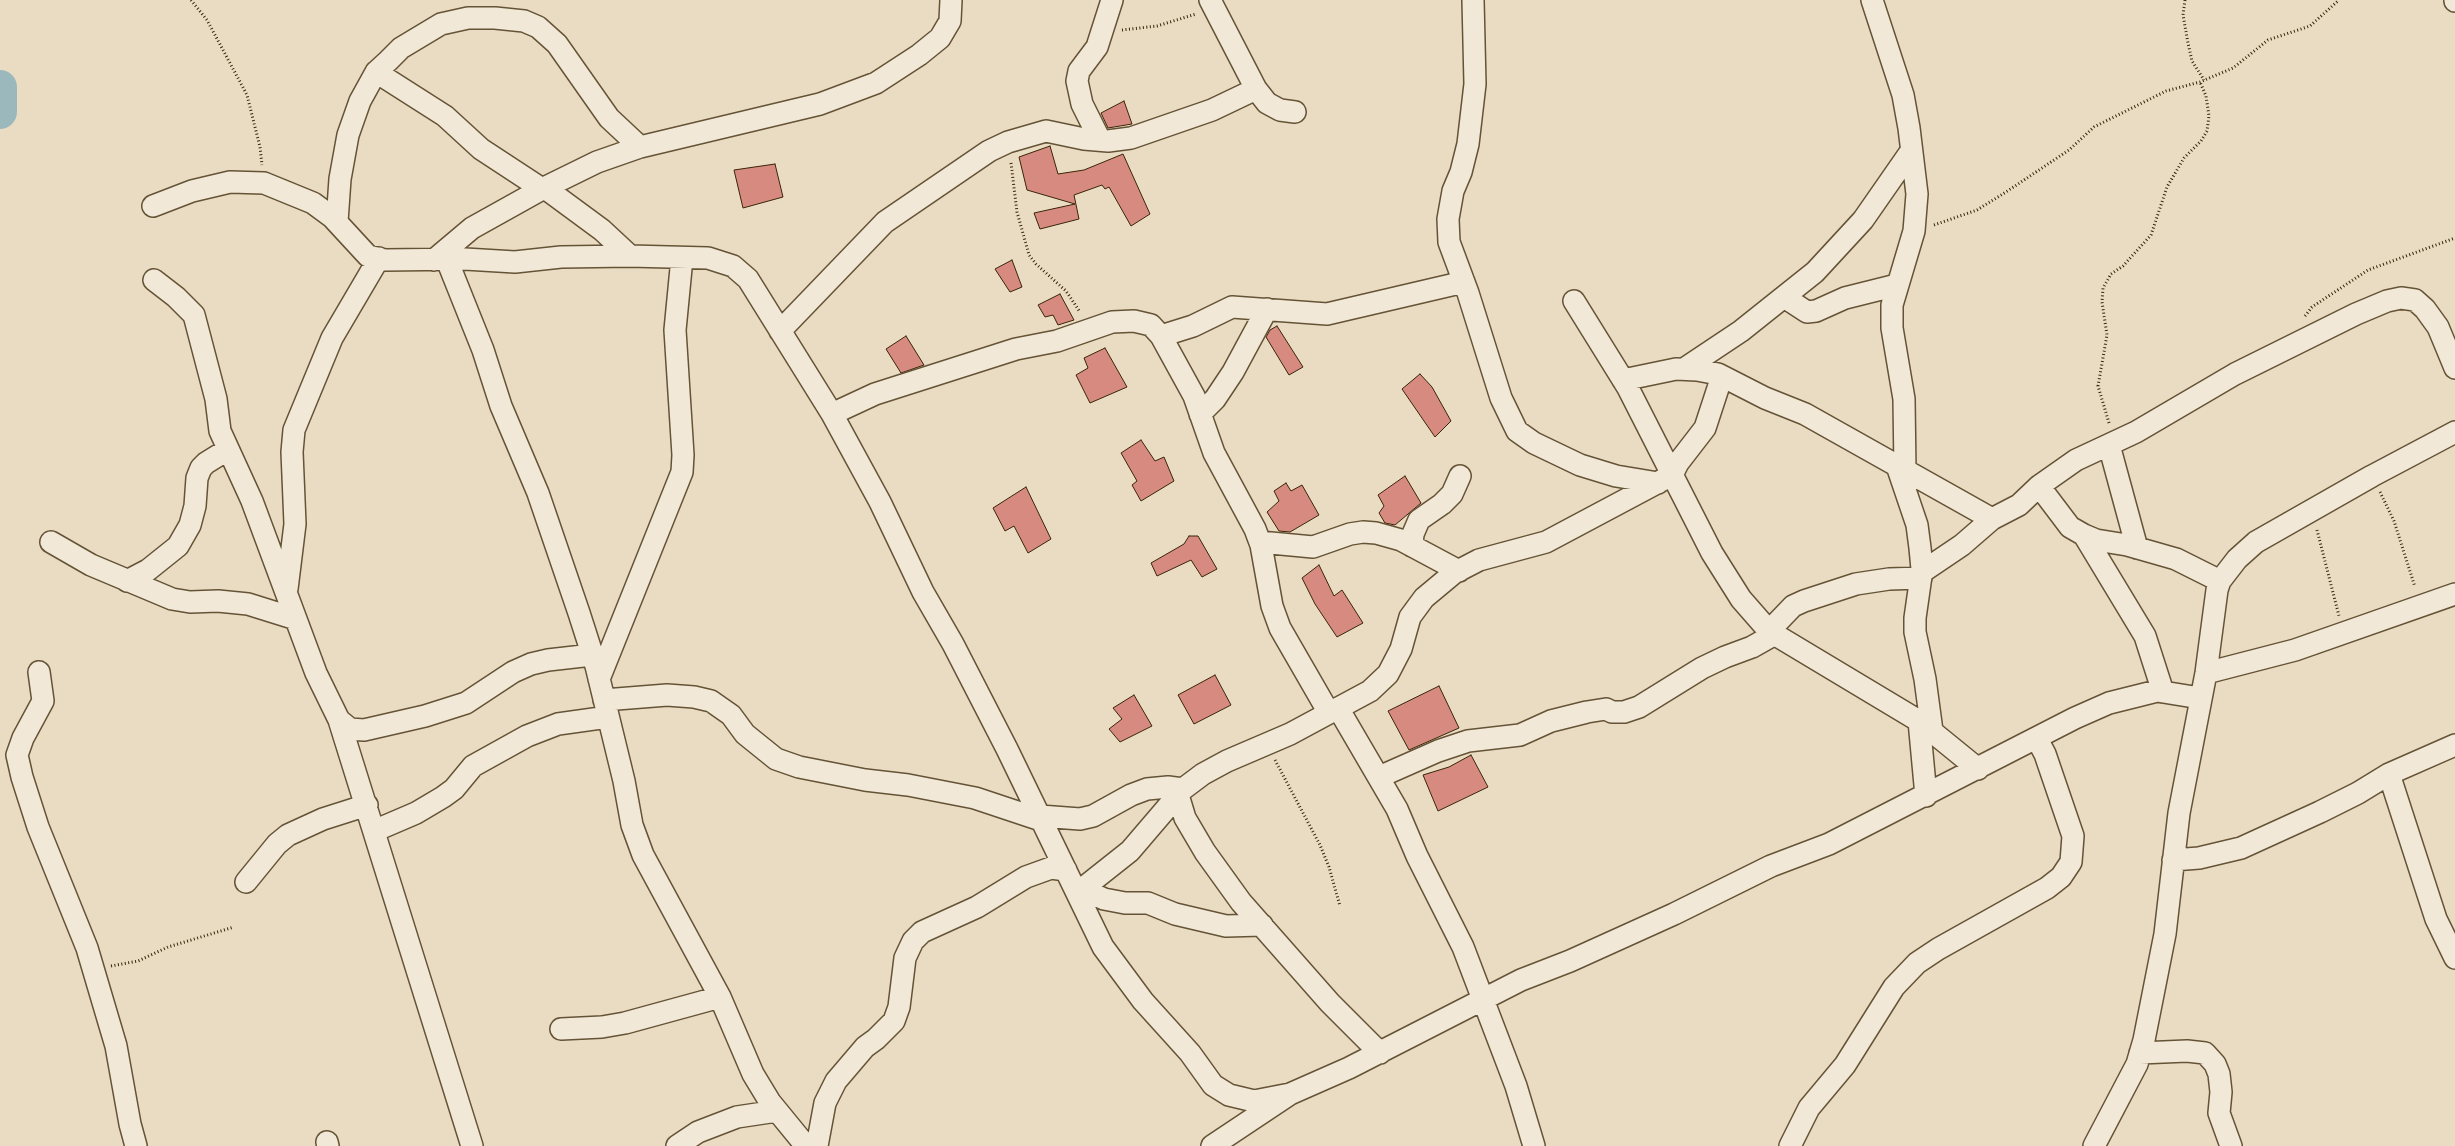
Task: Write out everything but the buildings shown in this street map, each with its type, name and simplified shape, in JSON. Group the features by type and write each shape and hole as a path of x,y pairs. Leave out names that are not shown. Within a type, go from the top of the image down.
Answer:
{"street":[{"path":"440,260 472,228 544,188 598,162 640,147 820,104 876,83 919,56 940,38 950,21 951,0"},
{"path":"1100,140 1082,104 1077,81 1079,71 1097,47 1112,0"},
{"path":"1473,0 1475,84 1468,144 1462,172 1453,191 1448,219 1449,242 1464,282 1501,398 1517,431 1534,443 1580,465 1616,476 1665,479"},
{"path":"1872,0 1903,95 1910,128 1917,194 1914,231 1892,305 1892,328 1904,399 1901,469 1917,525 1922,575 1915,618 1925,679 1926,796"},
{"path":"1212,4 1256,89 1268,103 1280,110 1295,112"},
{"path":"337,222 340,179 348,135 360,101 376,72 401,48 441,24 468,18 524,21 538,27 557,44 609,118 640,147"},
{"path":"376,72 445,116 481,148 544,188 602,230 630,256"},
{"path":"780,331 884,222 972,161 1008,142 1046,131 1100,140 1132,138 1212,110 1256,89"},
{"path":"1684,369 1741,331 1815,272 1863,220 1911,151"},
{"path":"153,206 192,191 230,182 264,183 313,203 337,222 368,256 378,258 515,262 561,257 630,256 708,258 733,266 748,280 832,414 880,502 923,592 953,644 1066,870 1080,891 1103,947 1143,1001 1190,1053 1213,1085 1230,1096 1254,1101 1290,1094"},
{"path":"286,592 295,524 292,452 298,414 332,338 378,258"},
{"path":"599,680 682,472 683,455 675,330 682,258"},
{"path":"440,260 483,350 501,406 538,493 592,655 632,825 643,855 720,997 753,1074 777,1111 806,1146"},
{"path":"154,280 176,297 194,315 216,399 220,431 227,450 252,501 316,673 339,720 472,1146"},
{"path":"1162,336 1193,326 1232,307 1327,314 1464,282"},
{"path":"1784,297 1807,312 1823,309 1845,298 1897,285"},
{"path":"1379,777 1438,750 1468,741 1520,735 1551,721 1587,712 1606,710 1624,712 1639,707 1702,668 1752,647 1772,632 1793,606 1856,584 1922,575 1962,545 1992,519 2019,506 2039,486 2076,460 2112,444 2235,374 2347,318 2386,301 2401,298 2415,300 2425,309 2438,327 2455,368"},
{"path":"1574,301 1623,380 1665,479 1736,592 1772,632 1925,726 1978,768"},
{"path":"1200,414 1215,399 1237,365 1267,309"},
{"path":"832,414 875,394 1016,349 1056,341 1112,322 1134,321 1151,325 1162,336 1194,396 1214,453 1255,529 1260,542 1272,606 1280,628 1379,777 1397,809 1417,856 1463,947 1516,1086 1534,1146"},
{"path":"1623,380 1676,369 1697,370 1722,376 1765,398 1805,414 1992,519"},
{"path":"1080,891 1130,852 1180,792 1219,765 1266,744 1370,692 1388,674 1401,649 1410,617 1424,598 1459,570 1494,554 1546,542 1665,479 1706,428 1722,376"},
{"path":"2094,1146 2137,1064 2140,1053 2165,934 2179,814 2206,673 2217,590 2220,581 2237,559 2256,542 2372,476 2455,432"},
{"path":"2112,444 2137,548"},
{"path":"127,581 148,570 178,546 190,525 195,506 197,478 201,468 227,450"},
{"path":"1412,546 1413,534 1419,520 1442,504 1452,494 1460,476"},
{"path":"2039,486 2070,527 2084,535 2096,540 2176,558 2220,581"},
{"path":"1260,542 1313,547 1362,532 1401,540 1459,570"},
{"path":"2084,535 2145,636 2163,692"},
{"path":"50,542 91,566 172,599 190,602 218,601 248,604 296,619"},
{"path":"2206,673 2295,650 2455,594"},
{"path":"339,720 350,729 364,730 425,716 466,703 513,672 530,664 592,655"},
{"path":"39,672 43,701 23,738 17,755 38,826 94,972 116,1046 130,1124 136,1146"},
{"path":"1212,1146 1290,1094 1380,1053 1521,980 1570,961 1674,914 1771,866 1829,844 2109,703 2131,696 2163,692 2200,698"},
{"path":"374,831 416,813 442,797 454,789 473,766 527,736 606,709 666,695 694,697 710,701 732,715 746,734 776,759 799,766 865,780 975,798 1041,818 1080,819 1093,816 1131,795 1147,789 1168,787 1180,792"},
{"path":"1790,1146 1809,1108 1845,1065 1894,987 1917,963 1938,949 2047,888 2061,877 2071,862 2073,836 2045,754 2037,739"},
{"path":"2173,860 2199,858 2241,848 2320,812 2358,793 2389,774 2455,745"},
{"path":"2389,774 2436,919 2455,958"},
{"path":"1180,792 1185,818 1205,852 1241,902 1330,1003 1380,1053"},
{"path":"246,882 277,844 288,835 323,819 367,806"},
{"path":"817,1146 825,1103 836,1081 859,1053 894,1021 899,1007 905,958 913,941 922,932 977,907 1026,877 1051,868 1066,870"},
{"path":"1080,891 1124,903 1148,903 1175,914 1226,926 1262,925"},
{"path":"561,1029 625,1024 720,997"},
{"path":"2140,1053 2187,1050 2205,1053 2215,1064 2219,1074 2221,1092 2219,1113 2231,1146"},
{"path":"678,1146 698,1132 737,1117 777,1111"}],"path":[{"path":"191,0 206,20 247,95 260,147 264,183"},
{"path":"2112,444 2098,386 2107,335 2102,302 2103,288 2111,274 2123,266 2151,235 2167,188 2184,158 2201,141 2207,131 2209,116 2206,96 2202,81 2192,61 2188,43 2183,15 2185,0"},
{"path":"1914,231 1977,210 2069,150 2094,127 2166,91 2202,81 2233,68 2268,40 2310,26 2339,0"},
{"path":"1104,30 1158,26 1212,4"},
{"path":"1008,142 1017,212 1029,255 1066,292 1090,330"},
{"path":"2302,319 2312,307 2368,270 2455,238"},
{"path":"2372,476 2394,521 2421,606"},
{"path":"2312,510 2345,633"},
{"path":"1266,744 1320,845 1329,867 1340,906"},
{"path":"94,972 108,966 138,961 168,947 234,927"}],"waterway":[{"path":"0,87 0,112"}]}
